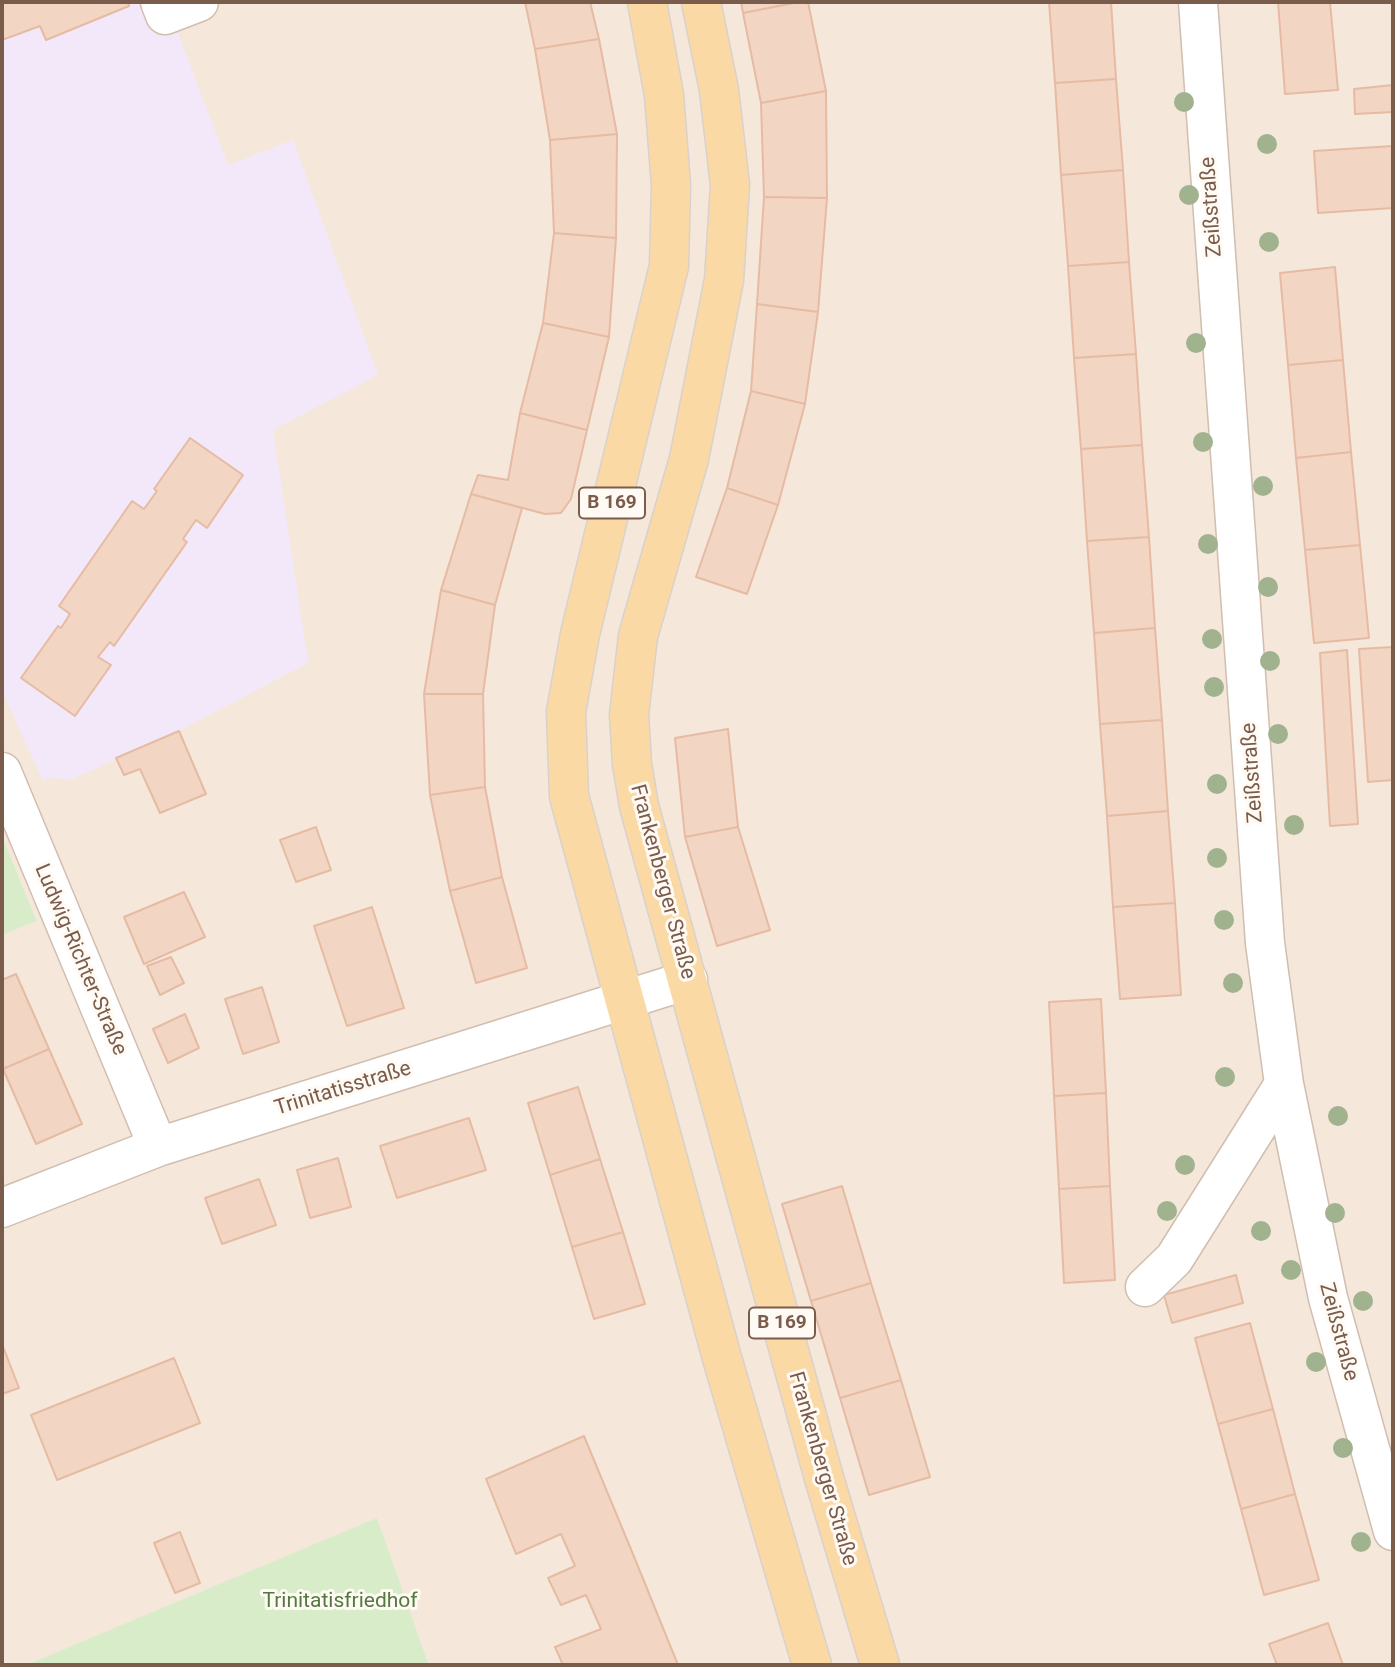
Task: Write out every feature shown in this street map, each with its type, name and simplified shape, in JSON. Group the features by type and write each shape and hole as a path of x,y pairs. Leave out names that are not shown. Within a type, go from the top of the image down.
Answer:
{"main road":[{"name":"B 169","path":"647,2 664,95 671,186 669,266 580,634 566,712 569,796 722,1358 812,1665"},
{"name":"Frankenberger Straße","path":"701,2 719,90 730,185 724,280 690,459 638,636 629,715 632,764 639,806 824,1478 880,1665"}],"street":[{"path":"160,2 165,15 199,2"},
{"name":"Zeißstraße","path":"1198,2 1265,943 1284,1084 1328,1298 1393,1531"},
{"name":"Ludwig-Richter-Straße","path":"2,772 158,1147"},
{"name":"Trinitatisstraße","path":"2,1208 158,1147 688,980"},
{"path":"1145,1287 1174,1259 1284,1084"}],"shaded area":[{"path":"2,2 1393,2 1393,1665 429,1665 377,1519 26,1665 2,1665 2,935 37,921 2,836"},
{"path":"2,2 144,2 157,37 177,31 228,165 293,140 378,375 273,430 308,663 179,731 70,780 51,778 43,781 2,691"}],"green space":[{"path":"2,836 37,921 2,935"},
{"name":"Trinitatisfriedhof","path":"377,1518 429,1665 26,1665"}],"building":[{"path":"2,2 128,2 129,6 46,40 40,26 2,40"},
{"path":"525,2 590,2 599,39 535,49"},
{"path":"741,2 799,2 743,13"},
{"path":"808,2 826,91 761,103 743,13"},
{"path":"1049,2 1111,2 1116,79 1055,83"},
{"path":"1278,2 1330,2 1338,90 1285,94"},
{"path":"599,39 617,134 550,140 535,49"},
{"path":"1116,79 1123,170 1061,175 1055,83"},
{"path":"1393,85 1393,112 1355,114 1354,89"},
{"path":"826,91 827,198 764,197 761,103"},
{"path":"617,134 616,238 554,233 550,140"},
{"path":"1393,146 1393,208 1318,213 1314,151"},
{"path":"1123,170 1129,262 1068,266 1061,175"},
{"path":"764,197 827,198 818,312 757,304"},
{"path":"554,233 616,238 609,337 543,323"},
{"path":"1129,262 1136,354 1074,358 1068,266"},
{"path":"1335,267 1343,360 1288,365 1280,273"},
{"path":"757,304 818,312 805,404 751,391"},
{"path":"543,323 609,337 587,430 520,413"},
{"path":"1136,354 1142,445 1081,449 1074,358"},
{"path":"1343,360 1351,452 1296,458 1288,365"},
{"path":"751,391 805,404 778,505 727,488"},
{"path":"520,413 587,430 571,499 561,513 545,514 471,494 478,475 508,480"},
{"path":"190,438 243,475 207,528 196,520 183,539 187,542 114,646 110,642 98,657 111,665 75,716 21,678 58,626 61,628 70,614 59,606 132,501 144,509 157,491 154,489"},
{"path":"1142,445 1149,537 1087,541 1081,449"},
{"path":"1351,452 1360,545 1305,550 1296,458"},
{"path":"727,488 778,505 747,594 696,577"},
{"path":"471,494 522,508 495,605 441,590"},
{"path":"1149,537 1155,628 1094,633 1087,541"},
{"path":"1360,545 1369,638 1314,643 1305,550"},
{"path":"441,590 495,605 483,694 424,694"},
{"path":"1155,628 1162,720 1100,724 1094,633"},
{"path":"1393,647 1393,780 1368,782 1359,649"},
{"path":"1347,650 1358,824 1330,826 1320,653"},
{"path":"424,694 483,694 485,787 430,795"},
{"path":"1162,720 1168,811 1107,816 1100,724"},
{"path":"728,729 738,827 685,837 675,738"},
{"path":"179,731 206,794 160,813 140,769 124,775 116,758"},
{"path":"485,787 502,877 450,891 430,795"},
{"path":"1168,811 1175,903 1113,907 1107,816"},
{"path":"316,827 331,870 296,882 280,840"},
{"path":"738,827 770,930 717,946 685,837"},
{"path":"502,877 527,968 476,983 450,891"},
{"path":"184,892 205,937 144,964 124,917"},
{"path":"1175,903 1181,995 1120,999 1113,907"},
{"path":"372,907 404,1008 347,1026 314,926"},
{"path":"171,957 184,983 160,995 147,966"},
{"path":"16,974 49,1049 3,1069 2,980"},
{"path":"262,987 279,1042 243,1054 225,999"},
{"path":"1101,999 1106,1093 1054,1096 1049,1002"},
{"path":"185,1014 199,1048 168,1063 153,1029"},
{"path":"49,1049 82,1124 36,1144 3,1069"},
{"path":"578,1087 600,1159 550,1175 528,1103"},
{"path":"1106,1093 1110,1186 1059,1189 1054,1096"},
{"path":"469,1118 486,1170 397,1198 380,1146"},
{"path":"338,1158 351,1207 310,1218 297,1170"},
{"path":"600,1159 623,1232 572,1247 550,1175"},
{"path":"259,1179 276,1225 222,1244 205,1198"},
{"path":"842,1186 871,1283 811,1301 782,1204"},
{"path":"1110,1186 1115,1280 1064,1283 1059,1189"},
{"path":"623,1232 645,1304 594,1319 572,1247"},
{"path":"1236,1275 1243,1303 1172,1323 1164,1295"},
{"path":"871,1283 901,1380 840,1398 811,1301"},
{"path":"1250,1323 1273,1409 1218,1424 1195,1338"},
{"path":"2,1344 19,1388 2,1394"},
{"path":"174,1358 200,1423 57,1480 31,1415"},
{"path":"901,1380 930,1477 869,1495 840,1398"},
{"path":"1273,1409 1295,1494 1241,1509 1218,1424"},
{"path":"584,1436 678,1665 563,1665 555,1647 601,1629 586,1595 561,1605 548,1578 575,1566 561,1534 516,1554 486,1479"},
{"path":"1295,1494 1319,1580 1264,1595 1241,1509"},
{"path":"180,1532 200,1583 175,1593 154,1543"},
{"path":"1328,1623 1343,1665 1277,1665 1269,1644"}]}
